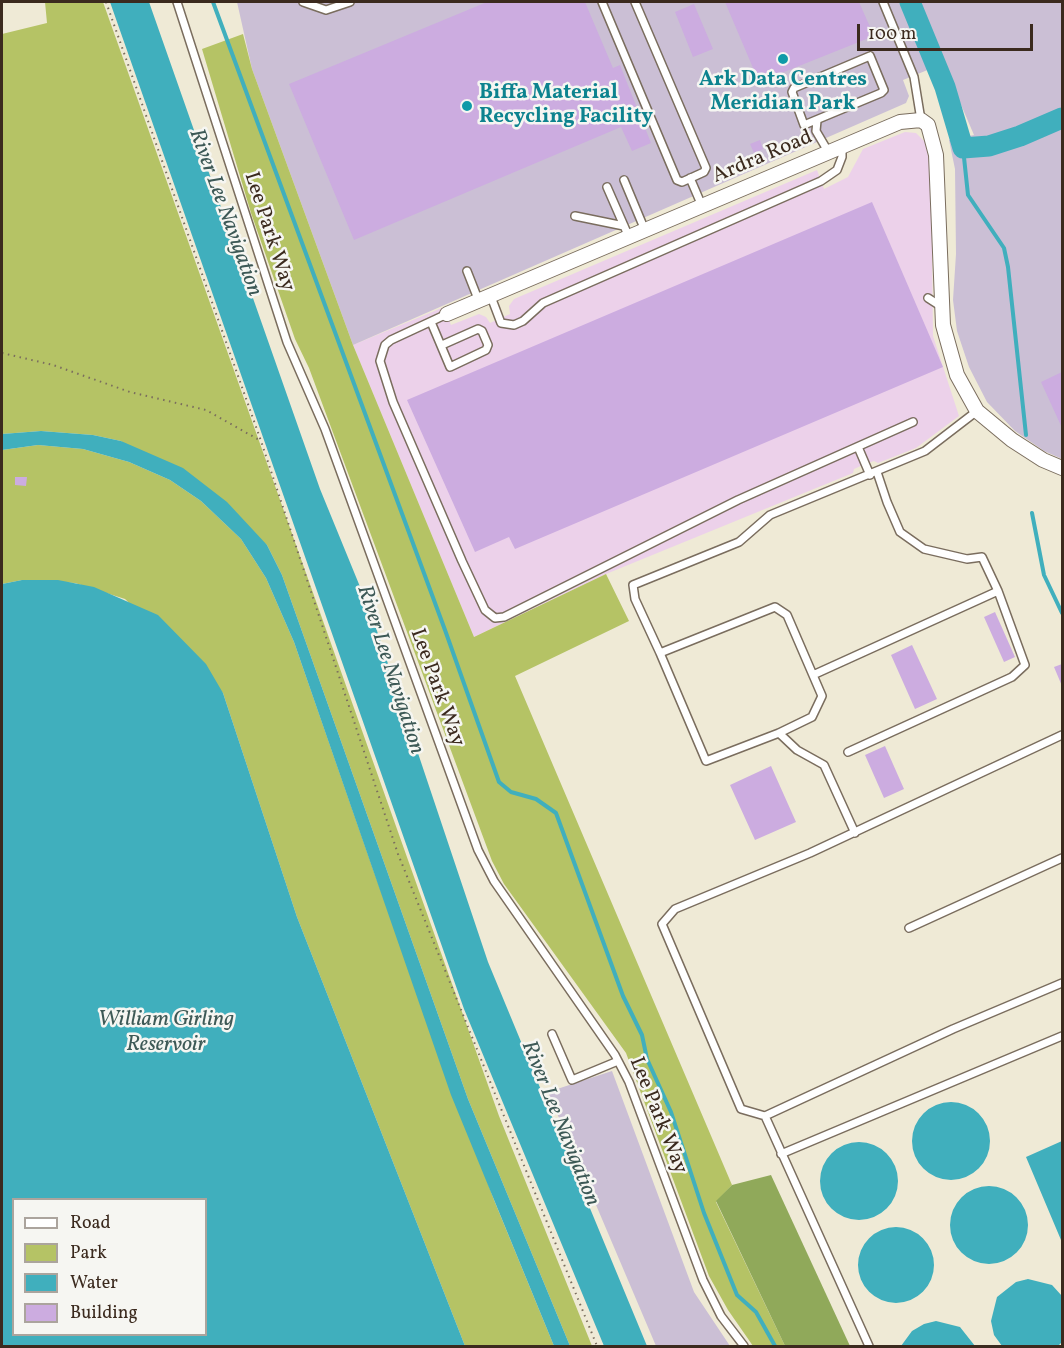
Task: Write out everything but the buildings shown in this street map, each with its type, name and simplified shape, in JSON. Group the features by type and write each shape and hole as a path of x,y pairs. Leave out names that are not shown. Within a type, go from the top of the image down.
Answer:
{"street":[{"name":"Ardra Road","path":"447,314 626,231 644,228 702,206 900,122 921,120"},
{"path":"921,120 928,125 932,135 939,178 942,307 951,358 957,375 977,411 1012,440 1043,460 1062,468"}],"lane":[{"name":"Lee Park Way","path":"177,2 287,342 325,429 478,850 494,881 618,1061 629,1082 703,1280 722,1316 744,1347"},
{"path":"303,2 326,10 350,2"},
{"path":"602,2 678,180 682,182 704,172 706,168 635,2"},
{"path":"883,2 914,77 921,120"},
{"path":"871,57 884,90 818,121 804,125 792,92 794,88 871,57"},
{"path":"818,121 816,131 829,153"},
{"path":"467,272 501,323 507,326 523,321 543,303 821,181 837,170 842,157 842,147"},
{"path":"690,178 702,206"},
{"path":"624,180 644,228"},
{"path":"607,187 626,231"},
{"path":"574,216 626,231"},
{"path":"928,298 942,307"},
{"path":"447,314 391,340 385,345 380,361 393,402 485,610 495,618 504,617 539,597 738,500 913,422"},
{"path":"431,322 450,367 486,350 488,345 482,331 478,329 442,345"},
{"path":"660,653 775,607 787,615 822,696 812,717 779,733 706,761 634,598 633,585 739,542 770,514 874,473 933,446 977,411"},
{"path":"848,752 1012,677 1025,665 998,591 982,557 967,559 924,549 900,532 874,473 858,447"},
{"path":"813,675 998,591"},
{"path":"779,733 797,750 824,765 855,833"},
{"path":"1062,735 855,833 675,909 662,924 741,1108 765,1116 952,1029 1062,983"},
{"path":"909,928 1062,858"},
{"path":"552,1034 572,1080 618,1061"},
{"path":"781,1154 1062,1036"},
{"path":"765,1116 869,1347"}],"path":[{"path":"106,2 261,441 398,854 597,1347"},
{"path":"2,353 53,366 130,392 206,410 261,441"}],"shaded area":[{"path":"237,2 902,2 930,69 903,80 909,96 906,103 353,345 252,69"},
{"path":"917,2 1062,2 1062,459 1044,451 1015,431 987,402 969,367 957,331 953,300 956,254 955,169 949,140 974,135"},
{"path":"905,132 916,133 925,142 931,168 933,336 959,416 916,448 878,463 874,461 865,464 854,469 853,473 606,574 474,637 353,345 444,307 451,325 479,314 486,317 490,323 510,314 509,306 514,299 817,170 824,189 848,177 863,149"},
{"path":"612,1071 694,1292 730,1346 656,1346 548,1092"}],"green space":[{"path":"45,2 103,2 499,1116 592,1346 570,1346 468,1099 282,575 267,545 121,441 93,435 41,431 2,434 2,34 47,23"},
{"path":"243,34 252,69 353,345 474,637 606,574 629,621 515,676 732,1185 716,1202 785,1346 753,1346 728,1310 709,1276 626,1053 504,884 492,861 309,368 295,339 251,213 202,49"},
{"path":"38,445 83,449 129,462 170,480 201,501 241,539 266,578 294,642 374,872 494,1200 554,1346 465,1346 297,917 223,693 125,599 75,583 22,580 2,584 2,450"},
{"path":"771,1175 850,1346 785,1346 716,1201 732,1185"}],"water":[{"name":"River Lee Navigation","path":"110,2 149,2 320,489 372,616 488,962 647,1346 604,1346 464,1009"},
{"path":"41,431 93,435 121,441 183,468 227,502 267,545 282,575 468,1099 570,1346 554,1346 451,1095 294,642 266,578 241,539 201,501 170,480 129,462 83,449 38,445 2,450 2,434"},
{"name":"William Girling Reservoir","path":"22,580 58,580 94,587 158,615 206,664 223,693 297,917 465,1346 2,1346 2,584"},
{"path":"943,1102 959,1102 973,1108 984,1119 990,1133 990,1149 984,1163 973,1174 959,1180 943,1180 929,1174 918,1163 912,1149 912,1133 918,1119 929,1108"},
{"path":"1062,1141 1062,1239 1061,1240 1026,1157"},
{"path":"859,1142 874,1145 887,1153 895,1166 898,1181 895,1196 887,1209 874,1217 859,1220 844,1217 831,1209 823,1196 820,1181 823,1166 831,1153 844,1145"},
{"path":"989,1186 1004,1189 1017,1197 1025,1210 1028,1225 1025,1240 1017,1253 1004,1261 989,1264 974,1261 961,1253 953,1240 950,1225 953,1210 961,1197 974,1189"},
{"path":"889,1227 903,1227 917,1233 928,1244 932,1250 934,1265 932,1280 923,1292 911,1301 889,1303 875,1297 864,1286 858,1272 858,1258 864,1244 875,1233"},
{"path":"1028,1279 1052,1285 1062,1296 1062,1342 1058,1346 1002,1346 994,1335 991,1321 997,1297 1016,1282"},
{"path":"936,1321 960,1327 975,1346 901,1346 912,1331 924,1324"}],"waterway":[{"path":"213,2 499,782 511,792 536,799 556,813 623,996 642,1035 647,1059 671,1112 704,1213 737,1295 756,1312 775,1346"},
{"path":"910,2 945,87 963,148 989,146 1062,118"},
{"path":"963,148 968,195 1004,248 1026,435"},
{"path":"1032,513 1044,575 1062,613"}],"place":[{"name":"Ark Data Centres Meridian Park","path":"783,59"},
{"name":"Biffa Material Recycling Facility","path":"467,106"}]}
